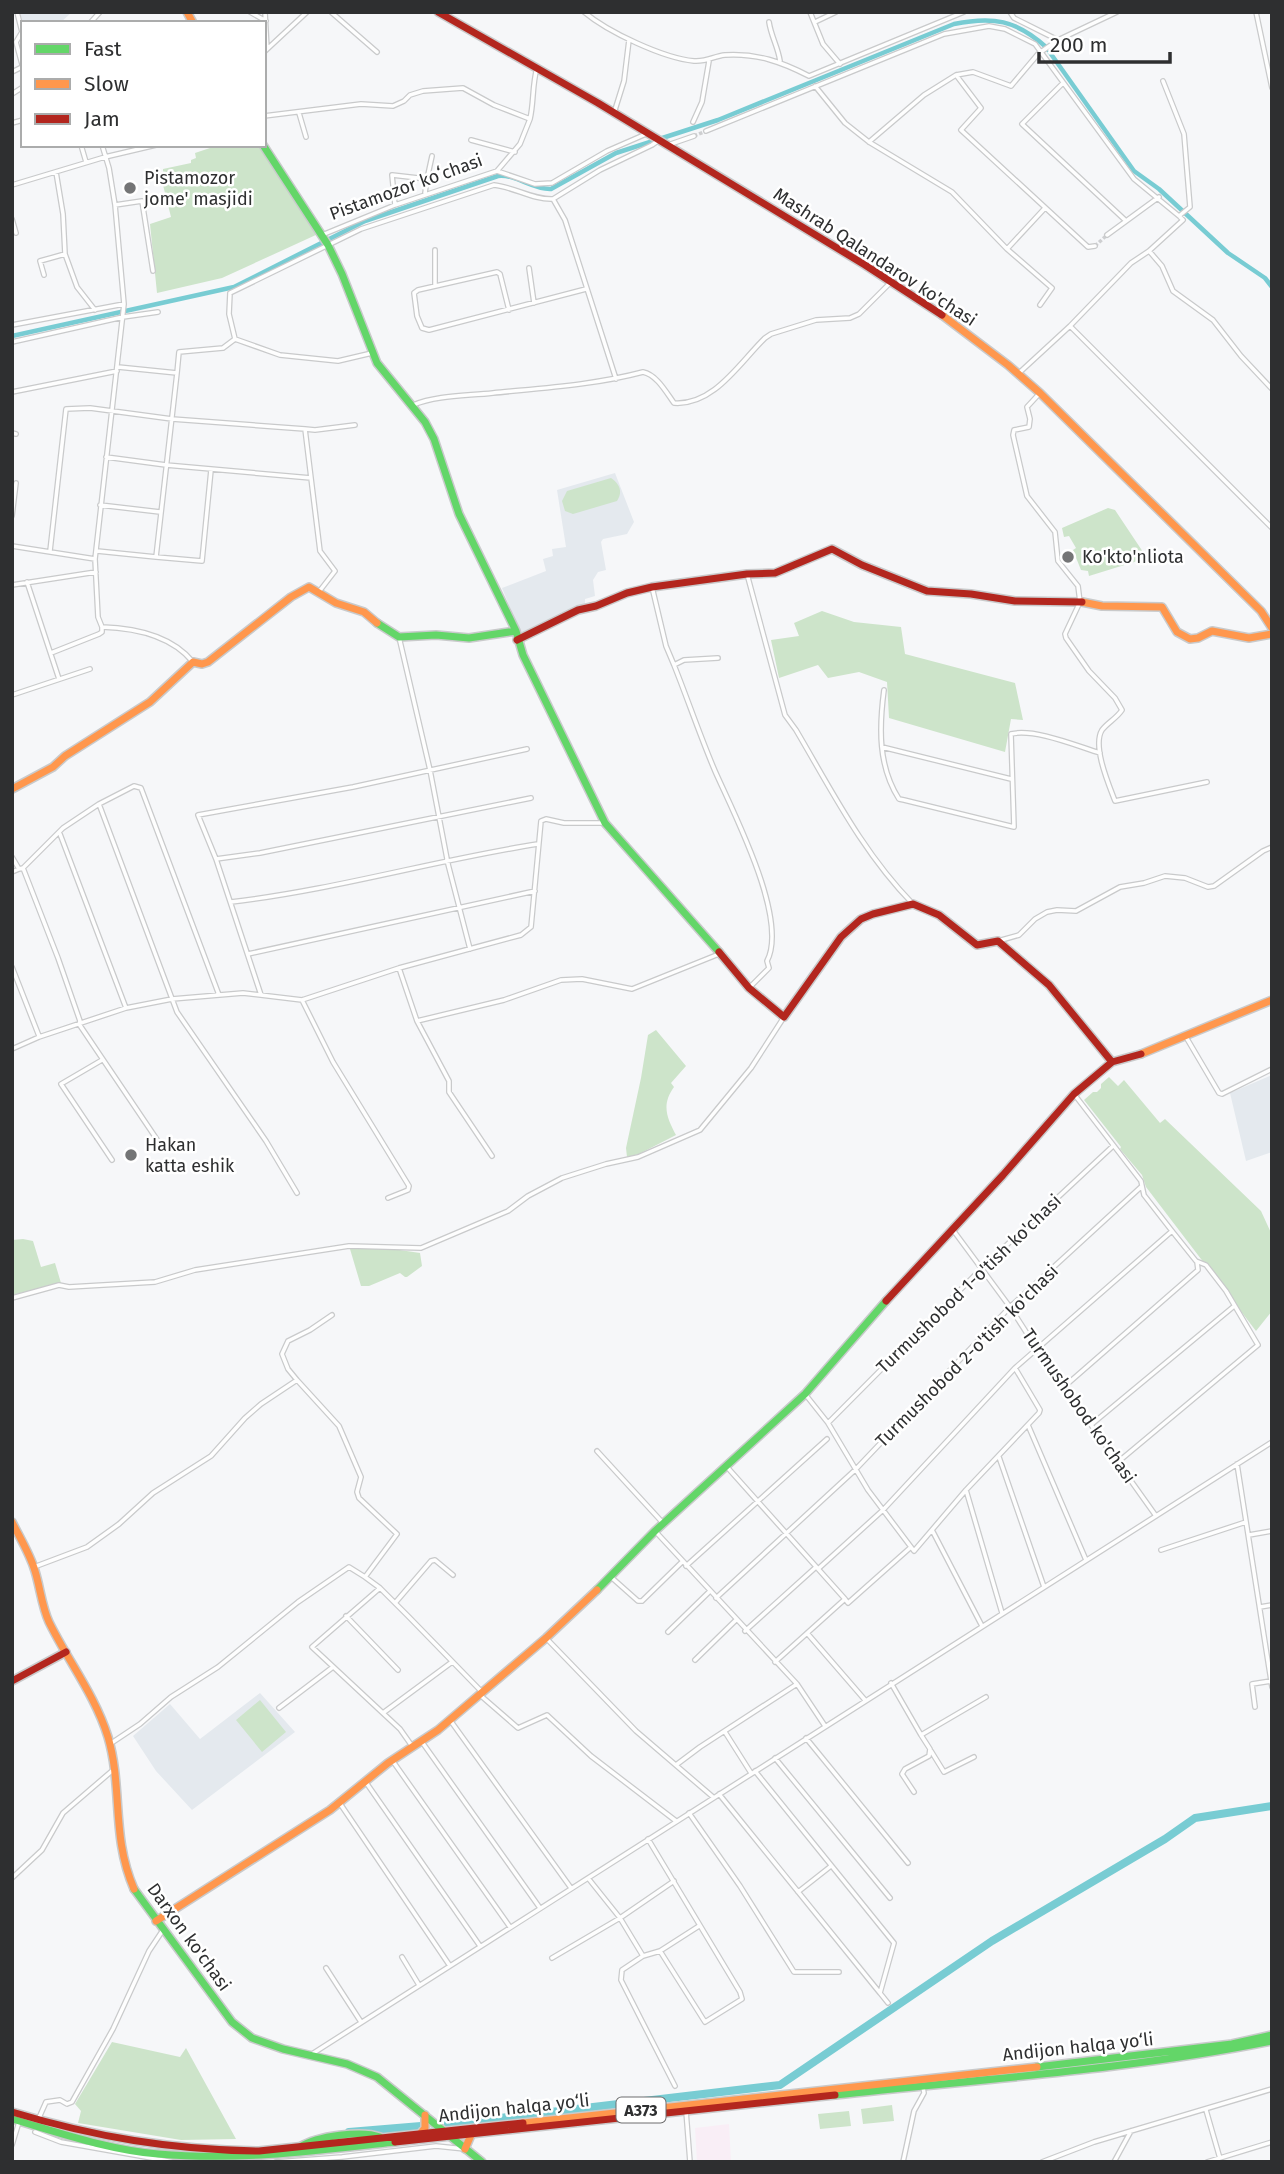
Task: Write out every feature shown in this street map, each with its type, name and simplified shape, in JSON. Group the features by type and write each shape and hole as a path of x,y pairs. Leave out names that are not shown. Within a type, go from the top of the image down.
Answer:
{"main road":[{"name":"Mashrab Qalandarov ko'chasi","path":"440,13 664,142 891,282 1019,373 1252,602 1272,628"},
{"name":"Pistamozor koʻchasi","path":"264,147 322,235"},
{"path":"322,235 342,274 372,353 385,376 425,422 435,439 459,514 507,610 517,640 605,823 643,868 695,922 749,988 784,1017 818,966 849,929 861,919 913,904 939,915 977,945 998,941 1049,985 1112,1062"},
{"path":"517,640 578,610 622,595 652,587 747,574 775,573 832,549 862,565 927,591 1015,601 1162,607 1177,632 1190,639 1212,631 1249,638 1272,634"},
{"path":"12,789 53,767 65,756 150,702 193,662 208,662 298,592 309,587 336,603 364,612 399,636 469,638 516,631"},
{"path":"156,1921 339,1802 392,1760 450,1720 546,1638 663,1523 805,1394 951,1228 1003,1175 1074,1094 1112,1062 1133,1058 1272,1000"},
{"name":"Darxon ko'chasi","path":"12,1522 34,1567 48,1619 86,1685 110,1744 123,1858 137,1895 156,1921 233,2022 251,2038 283,2049 348,2064 377,2077 482,2162"},
{"path":"12,1681 66,1652"},
{"name":"Andijon halqa yo‘li","path":"12,2112 34,2125 178,2150 258,2151 384,2145 420,2134 1132,2057 1232,2044 1272,2035"},
{"name":"Andijon halqa yo‘li","path":"15,2120 82,2140 157,2154 223,2158 313,2156 450,2137 1187,2056 1272,2041"},
{"path":"420,2134 425,2128 425,2115"},
{"path":"465,2149 471,2135"}],"street":[{"path":"17,12 21,28"},
{"path":"250,12 267,21"},
{"path":"265,12 266,36"},
{"path":"266,50 307,12"},
{"path":"331,12 377,52"},
{"path":"584,12 629,40 692,61 709,61 722,55 761,57 780,61 809,76 964,12"},
{"path":"810,12 823,44 840,64"},
{"path":"815,22 835,12"},
{"path":"1010,12 1014,18 1057,41"},
{"path":"869,142 924,95 956,75 973,72 1011,86 1042,51 1117,12"},
{"path":"1256,12 1272,88"},
{"path":"12,22 19,20"},
{"path":"769,22 780,61"},
{"path":"706,131 944,34 997,27 1026,39 1042,51 1134,179 1159,197 1183,220 1149,251 1131,263 1070,326 1019,373"},
{"path":"21,34 16,42 21,60"},
{"path":"614,113 624,81 629,40"},
{"path":"693,122 702,102 709,61"},
{"path":"266,116 361,104 393,106 410,95 423,91 463,88 494,105 530,119 533,108 532,83 537,68"},
{"path":"956,75 981,107 962,127 962,132 1088,247 1095,246"},
{"path":"1163,81 1184,134 1190,206 1180,216"},
{"path":"1063,83 1022,124 1125,220"},
{"path":"814,86 845,123 869,142 952,192 1007,249 1052,288 1040,305"},
{"path":"299,113 306,137"},
{"name":"Pistamozor koʻchasi","path":"322,235 425,194 497,171 515,152 530,119"},
{"path":"497,171 535,184 552,183 607,151 648,133"},
{"path":"235,339 229,314 230,293 328,244 377,223 494,185 512,188 537,198 553,199 600,170 652,145 694,136"},
{"path":"471,140 515,152"},
{"path":"82,147 86,162"},
{"path":"50,654 102,632 98,617 95,559 124,304 115,205 102,147"},
{"path":"12,185 86,162 148,147"},
{"path":"425,194 432,156"},
{"path":"56,172 63,214 65,254 77,287 95,310"},
{"path":"395,205 392,175 427,179"},
{"path":"1107,235 1159,197"},
{"path":"553,199 565,220 616,379"},
{"path":"115,205 142,201 153,271"},
{"path":"1007,249 1045,208"},
{"path":"12,219 16,233"},
{"path":"435,250 435,286"},
{"path":"1149,251 1162,266 1173,290 1213,320 1272,390"},
{"path":"44,275 40,261 65,254"},
{"path":"529,268 534,303"},
{"path":"509,310 499,272 414,293 417,316 425,330 509,310 586,289"},
{"path":"411,407 439,399 616,379 648,372 674,403 693,400 728,379 750,352 771,334 816,320 850,318 859,314 891,282"},
{"path":"12,325 124,304"},
{"path":"12,342 123,317 158,312"},
{"path":"1070,326 1272,528"},
{"path":"235,339 280,355 338,361 372,353"},
{"path":"156,557 179,352 223,348 235,339"},
{"path":"12,392 118,369 177,373"},
{"path":"1040,393 1027,407 1029,427 1014,430 1013,435 1027,496 1055,532 1058,561 1078,586 1080,602 1065,636 1089,671 1115,698 1122,711 1102,730 1100,753 1115,801 1207,782"},
{"path":"50,551 64,411 90,408 172,419 315,430 355,425"},
{"path":"305,429 320,551 335,571 318,593"},
{"path":"106,457 311,478"},
{"path":"97,551 202,561 211,469"},
{"path":"12,516 16,483"},
{"path":"100,505 160,512"},
{"path":"12,546 95,559"},
{"path":"12,584 96,572"},
{"path":"747,574 785,715 803,741 857,836 891,881 913,904"},
{"path":"27,582 59,679"},
{"path":"652,587 666,646 714,768 754,858 768,907 771,952 767,961 769,968 749,988"},
{"path":"102,627 132,628 152,635 171,644 193,662"},
{"path":"399,636 458,908 470,949"},
{"path":"674,665 684,660 718,658"},
{"path":"12,695 90,669"},
{"path":"884,690 880,719 881,747 886,771 899,799 1014,827 1009,737 1014,732 1055,739 1100,753"},
{"path":"881,747 1011,779"},
{"path":"261,995 199,815 350,788 527,749"},
{"path":"12,872 21,869 77,817 134,786 141,788 219,995"},
{"path":"216,859 260,853 531,798"},
{"path":"99,804 177,1012 266,1141 297,1193"},
{"path":"12,1049 39,1037 126,1008 172,999 243,993 302,1000 399,968 527,932 531,927 540,826 543,819 564,823 605,823"},
{"path":"59,833 126,1008"},
{"path":"231,902 275,897 538,844"},
{"path":"998,941 1019,935 1035,919 1047,912 1076,911 1120,887 1165,876 1185,878 1208,887 1214,886 1263,850 1272,847"},
{"path":"12,857 21,869 58,958 79,1024 162,1147"},
{"path":"248,954 535,891"},
{"path":"417,1021 504,1000 561,980 582,979 632,989 719,954"},
{"path":"12,967 39,1037"},
{"path":"399,968 417,1021 449,1081 449,1092 492,1156"},
{"path":"302,1000 345,1083 409,1186 408,1190 388,1198"},
{"path":"12,1298 59,1285 69,1287 155,1282 195,1270 349,1247 421,1248 508,1211 528,1196 562,1178 638,1157 700,1130 751,1068 784,1017"},
{"path":"1185,1035 1219,1093 1222,1094 1272,1069"},
{"path":"102,1060 61,1084 112,1160"},
{"path":"1065,1387 1198,1270 1196,1261 1144,1195 1141,1181 1074,1094"},
{"name":"Turmushobod 1-o'tish ko'chasi","path":"828,1423 982,1268 1113,1146"},
{"name":"Turmushobod 2-o'tish ko'chasi","path":"716,1598 855,1470 1010,1307 1142,1186"},
{"name":"Turmushobod ko'chasi","path":"951,1228 1010,1307 1156,1516"},
{"path":"745,1631 883,1510 1015,1368 1172,1231"},
{"path":"1118,1462 1258,1345 1233,1307 1226,1291 1206,1265 1196,1261"},
{"path":"1091,1424 1233,1307"},
{"path":"332,1315 292,1338 283,1348 282,1354 297,1380 340,1426 361,1477 356,1492 359,1498 397,1534 365,1577"},
{"path":"805,1394 828,1423 855,1470 914,1551 965,1490 1040,1412 1015,1368"},
{"path":"34,1567 87,1547 119,1524 153,1493 211,1456 245,1418 297,1380"},
{"path":"1028,1425 1086,1560"},
{"path":"611,1577 638,1601 642,1601 827,1439"},
{"path":"311,2055 1272,1442"},
{"path":"597,1451 663,1523"},
{"path":"999,1457 1044,1587"},
{"path":"1237,1464 1272,1687"},
{"path":"725,1465 848,1603 911,1547"},
{"path":"965,1490 1002,1614"},
{"path":"1161,1550 1247,1522"},
{"path":"932,1530 982,1626"},
{"path":"655,1531 797,1684 825,1726"},
{"path":"1249,1535 1272,1531"},
{"path":"395,1603 432,1560 453,1575"},
{"path":"110,1744 140,1724 170,1697 218,1667 298,1602 349,1567 380,1588 518,1728 547,1715 591,1756 676,1821"},
{"path":"380,1588 312,1647 400,1729 412,1746"},
{"path":"668,1632 709,1591"},
{"path":"774,1662 845,1599"},
{"path":"1260,1607 1272,1605"},
{"path":"345,1616 398,1670"},
{"path":"695,1660 736,1620"},
{"path":"807,1633 865,1700"},
{"path":"546,1638 636,1731 713,1797"},
{"path":"383,1713 452,1662"},
{"path":"279,1708 333,1667"},
{"path":"1255,1707 1252,1684 1271,1681"},
{"path":"891,1683 944,1772 974,1757"},
{"path":"676,1765 797,1684"},
{"path":"921,1735 986,1697"},
{"path":"450,1720 571,1888"},
{"path":"725,1731 753,1772 894,1943 880,1993"},
{"path":"806,1738 908,1863"},
{"path":"420,1740 540,1908"},
{"path":"914,1792 903,1771 929,1755 930,1749"},
{"path":"775,1758 890,1898"},
{"path":"392,1760 510,1927"},
{"path":"12,1878 42,1850 62,1813 114,1768"},
{"path":"365,1781 480,1946"},
{"path":"719,1794 888,2003"},
{"path":"339,1802 450,1966"},
{"path":"689,1813 740,1886 793,1972 839,1972"},
{"path":"648,1839 742,1999 705,2022 660,1951"},
{"path":"798,1892 831,1866"},
{"path":"587,1878 620,1918 643,1956"},
{"path":"552,1958 620,1918 674,1881"},
{"path":"675,2085 621,1980 622,1970 643,1956 660,1951 700,1925"},
{"path":"163,1930 149,1951 113,2029 72,2102 46,2102 34,2125 73,2144 174,2162"},
{"path":"402,1957 419,1985"},
{"path":"326,1968 361,2022"},
{"path":"903,2162 914,2111 924,2093 923,2086"},
{"path":"1044,2161 1272,2089"},
{"path":"1206,2110 1221,2160"},
{"path":"686,2111 690,2162"},
{"path":"12,2145 15,2120"},
{"path":"1114,2162 1131,2132"},
{"path":"1206,2162 1221,2160 1272,2142"},
{"path":"384,2145 465,2149"},
{"path":"276,2162 313,2156"}],"shaded area":[{"path":"20,12 72,12 62,21 22,21"},
{"path":"615,473 634,522 627,534 603,539 601,542 606,570 598,572 593,580 595,596 585,599 585,607 577,606 521,635 502,588 546,571 543,559 553,556 552,549 566,547 557,490"},
{"path":"1272,1075 1272,1152 1246,1161 1230,1093"},
{"path":"260,1693 295,1732 192,1810 156,1771 133,1736 170,1704 200,1739"},
{"path":"729,2124 731,2162 697,2162 695,2128"}],"green space":[{"path":"213,147 259,147 318,234 222,278 157,293 150,224 171,217 160,173 163,169 191,163 191,160 196,158 195,153"},
{"path":"611,478 620,488 617,501 573,514 565,511 562,501 567,491"},
{"path":"1108,508 1115,510 1147,558 1089,576 1088,571 1081,570 1073,550 1076,548 1069,536 1064,537 1062,528"},
{"path":"822,611 854,622 901,627 905,654 1015,683 1023,720 1011,719 1005,752 889,718 887,682 859,672 828,678 818,665 779,678 771,640 799,636 794,623"},
{"path":"656,1030 686,1066 671,1083 674,1087 667,1106 668,1117 676,1135 639,1154 627,1157 626,1148 648,1035"},
{"path":"1109,1077 1118,1086 1124,1080 1160,1123 1165,1119 1261,1211 1272,1235 1272,1311 1256,1331 1146,1187 1142,1175 1084,1100 1097,1092"},
{"path":"12,1240 33,1241 41,1267 55,1263 61,1283 12,1295"},
{"path":"350,1249 393,1249 420,1253 422,1266 407,1277 400,1273 369,1286 361,1286"},
{"path":"260,1700 286,1732 262,1752 236,1720"},
{"path":"112,2042 180,2057 186,2048 236,2139 181,2140 78,2123 81,2111 75,2104"},
{"path":"892,2105 894,2121 863,2124 861,2109"},
{"path":"849,2111 851,2126 820,2129 818,2114"}],"waterway":[{"path":"12,336 234,287 365,221 498,176 511,177 551,189 616,153 718,120 954,24 981,20 1014,26 1046,47 1134,171 1159,189 1228,253 1265,278 1272,287"},
{"path":"448,2124 780,2085 992,1941 1165,1839 1195,1818 1272,1806"},
{"path":"349,2132 421,2126"}],"tunnel":[{"path":"694,136 706,131"},
{"path":"1095,246 1107,235"}],"traffic: fast":[{"path":"264,147 328,245 377,363 425,422 434,439 459,514 516,631"},
{"path":"377,623 399,637 436,635 469,638 516,631 523,655 605,823 719,952"},
{"path":"597,1590 655,1531 805,1394 886,1301"},
{"path":"134,1889 232,2022 252,2038 283,2049 347,2064 377,2077 482,2162"},
{"path":"1037,2067 1232,2044 1272,2035"},
{"path":"835,2095 1109,2067 1272,2041"},
{"path":"12,2119 121,2149 188,2156 277,2154 395,2142"},
{"path":"300,2147 340,2135 380,2137"}],"traffic: slow":[{"path":"187,12 192,21"},
{"path":"942,315 1040,393 1261,611 1272,628"},
{"path":"12,789 53,767 65,756 150,702 193,662 208,662 291,597 309,587 336,603 364,612 377,623"},
{"path":"1082,602 1102,606 1162,607 1177,632 1190,639 1212,631 1249,638 1272,634"},
{"path":"1141,1054 1272,1000"},
{"path":"12,1522 33,1565 49,1622 89,1692 108,1737 115,1775 122,1850 134,1889"},
{"path":"156,1921 330,1810 388,1763 438,1730 546,1638 597,1590"},
{"path":"523,2123 1037,2067"},
{"path":"420,2134 425,2128 425,2115"},
{"path":"465,2149 471,2135"}],"traffic: jam":[{"path":"438,12 598,103 865,265 942,315"},
{"path":"517,640 578,610 596,606 627,593 747,574 775,573 832,549 862,565 927,591 1015,601 1082,602"},
{"path":"719,952 749,988 784,1017 841,937 861,919 913,904 939,915 977,945 998,941 1049,985 1112,1062"},
{"path":"886,1301 1074,1094 1112,1062 1141,1054"},
{"path":"12,1681 66,1652"},
{"path":"395,2142 835,2095"},
{"path":"12,2112 104,2135 164,2145 259,2151 523,2123"}],"place":[{"name":"Pistamozor jome' masjidi","path":"130,188"},
{"name":"Ko'kto'nliota","path":"1068,557"},
{"name":"Hakan katta eshik","path":"131,1155"}]}
